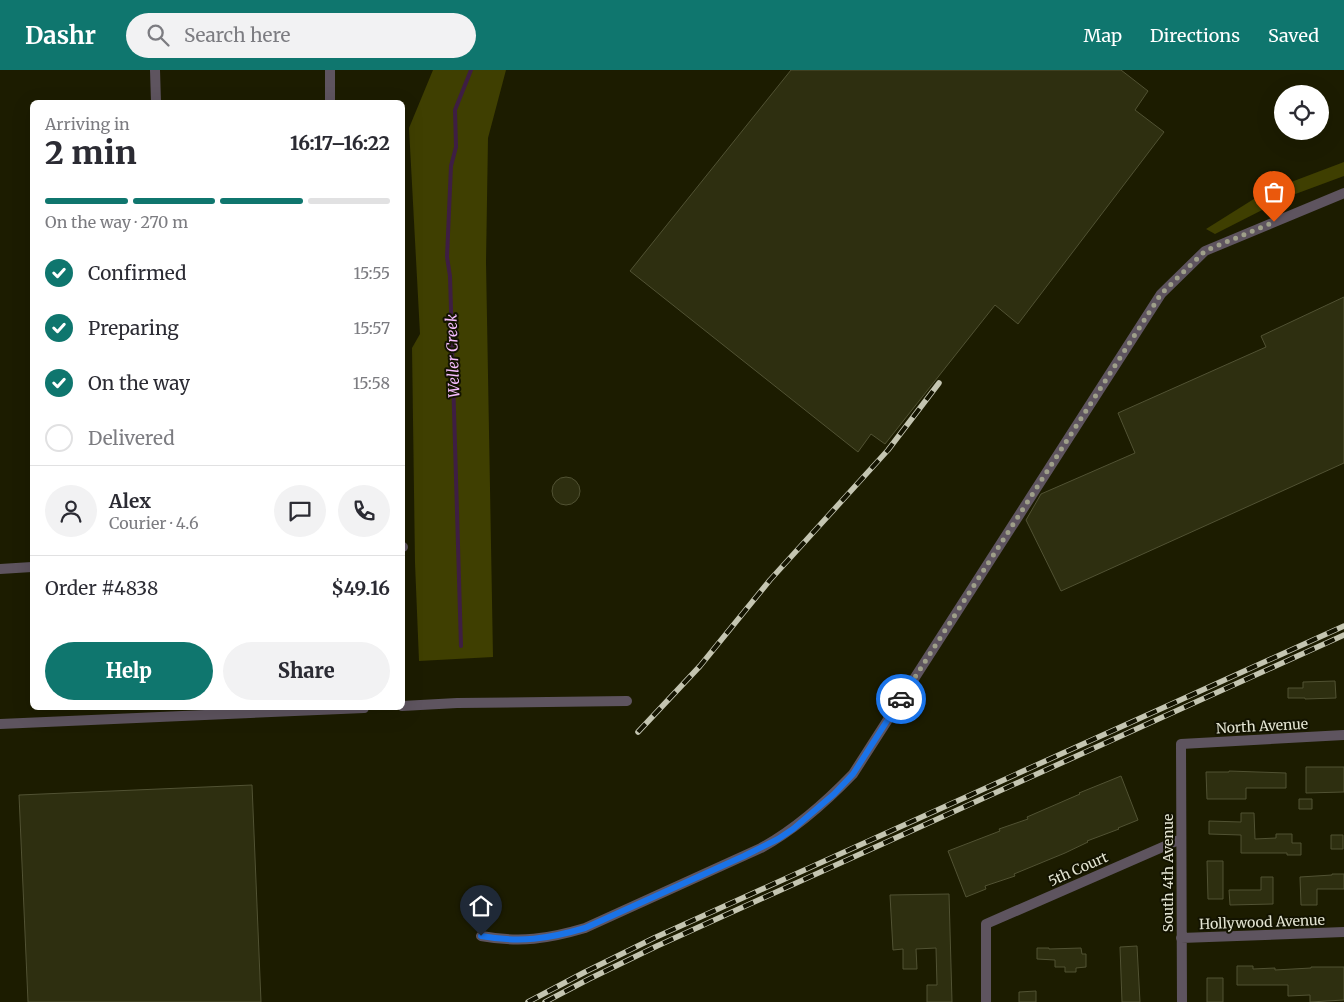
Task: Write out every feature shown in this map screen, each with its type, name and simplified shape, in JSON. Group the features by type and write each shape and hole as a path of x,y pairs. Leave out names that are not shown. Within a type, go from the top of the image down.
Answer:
{"street":[{"path":"155,70 156,100"},
{"path":"330,70 330,100"},
{"path":"481,936 502,940 522,940 566,934 585,928 761,848 793,829 816,810 853,774 1161,294 1205,251 1344,193"},
{"path":"0,569 30,567"},
{"path":"405,706 627,700"},
{"path":"0,724 318,710"},
{"name":"North Avenue","path":"1181,744 1344,735"},
{"name":"South 4th Avenue","path":"1181,744 1182,1002"},
{"name":"5th Court","path":"986,1002 986,924 1181,839"},
{"name":"Hollywood Avenue","path":"1182,938 1344,932"}],"shaded area":[{"path":"433,70 506,70 488,138 486,262 493,657 419,661 415,563 412,348 420,334 409,128"},
{"path":"1344,162 1344,176 1290,196 1215,234 1206,229 1265,192"}],"building":[{"path":"791,70 1121,70 1148,91 1135,110 1164,132 1018,324 995,305 885,444 871,434 858,452 630,271"},
{"path":"1344,297 1344,463 1061,591 1026,520 1041,494 1135,453 1118,413 1266,347 1261,336"},
{"path":"566,477 576,481 580,491 576,501 566,505 556,501 552,491 556,481"},
{"path":"1335,681 1336,698 1288,698 1288,688 1303,688 1303,682"},
{"path":"1306,767 1344,767 1344,792 1306,793"},
{"path":"1206,772 1286,773 1286,788 1246,788 1246,799 1207,799"},
{"path":"1121,776 1138,820 1014,874 1015,876 985,886 986,889 966,897 948,851 1028,819 1027,817"},
{"path":"252,785 261,1002 28,1002 19,795"},
{"path":"1299,799 1312,799 1312,809 1299,809"},
{"path":"1241,813 1254,813 1255,839 1276,838 1276,834 1292,834 1292,843 1301,843 1301,855 1287,855 1287,853 1241,853 1241,835 1209,834 1209,821 1241,822"},
{"path":"1331,835 1343,835 1343,849 1331,849"},
{"path":"1207,861 1223,861 1223,899 1208,899"},
{"path":"1344,874 1344,889 1317,889 1317,905 1301,905 1300,877"},
{"path":"1261,877 1273,877 1273,904 1230,905 1229,890 1261,890"},
{"path":"949,894 952,1002 927,1002 927,985 937,985 936,948 916,949 917,969 903,969 903,949 893,950 890,895"},
{"path":"1137,946 1140,1002 1122,1002 1120,947"},
{"path":"1037,948 1081,948 1082,954 1086,954 1086,967 1076,968 1076,972 1065,972 1065,967 1055,967 1055,960 1037,959"},
{"path":"1237,966 1253,966 1253,969 1275,968 1275,970 1344,967 1344,1000 1310,1002 1310,995 1288,996 1288,985 1237,985"},
{"path":"1207,978 1223,978 1223,1002 1207,1002"},
{"path":"1036,991 1036,1002 1019,1002 1019,992"}],"waterway":[{"name":"Weller Creek","path":"461,646 450,276 447,257 451,166 456,147 455,110 471,70"}],"railway":[{"path":"638,732 700,666 770,580 888,450 939,383"},
{"path":"528,1002 654,938 1344,626"},
{"path":"545,1002 657,946 1344,635"}],"way so far":[{"path":"901,699 1161,294 1205,251 1274,222"}],"route":[{"path":"481,936 502,940 522,940 566,934 585,928 778,839 810,815 853,774 901,699"}]}
